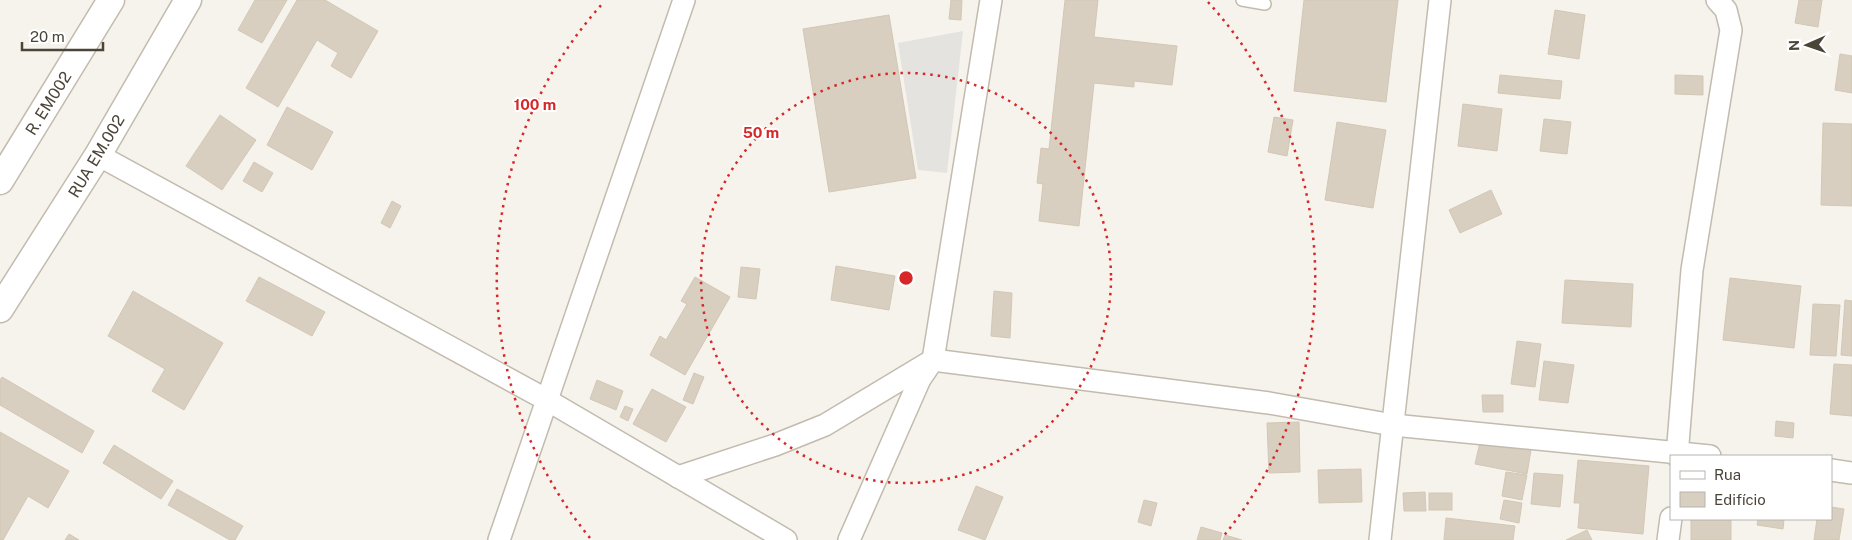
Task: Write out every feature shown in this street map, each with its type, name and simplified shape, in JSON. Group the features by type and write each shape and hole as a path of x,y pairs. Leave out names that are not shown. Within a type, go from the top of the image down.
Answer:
{"street":[{"name":"R. EM002","path":"0,180 111,0"},
{"name":"RUA EM.002","path":"0,309 98,155 188,0"},
{"path":"499,540 684,0"},
{"path":"849,540 920,379 933,360 991,0"},
{"path":"1380,540 1440,0"},
{"path":"1677,454 1692,270 1731,30 1726,10 1718,0"},
{"path":"98,155 547,400 786,540"},
{"path":"678,477 775,445 825,425 933,360 1269,403 1393,425 1694,455"},
{"path":"1832,470 1852,473"},
{"path":"1668,540 1671,520"}],"lane":[{"path":"1242,0 1265,4"}],"shaded area":[{"path":"963,31 947,173 918,170 898,43"}],"building":[{"path":"255,0 287,0 262,43 238,30"},
{"path":"297,0 325,0 378,31 351,78 331,66 338,53 317,40 278,107 246,88"},
{"path":"951,0 962,0 961,20 949,19"},
{"path":"1065,0 1098,0 1094,37 1177,46 1172,85 1134,81 1134,87 1094,83 1079,226 1039,221 1043,184 1037,183 1041,148 1049,149"},
{"path":"1304,0 1398,0 1386,102 1294,91"},
{"path":"1799,0 1822,0 1818,27 1795,23"},
{"path":"1555,10 1585,15 1579,59 1548,54"},
{"path":"889,15 916,178 829,192 803,29"},
{"path":"1840,54 1852,56 1852,93 1835,90"},
{"path":"1500,75 1562,81 1560,99 1498,93"},
{"path":"1675,75 1703,76 1703,95 1675,94"},
{"path":"1463,104 1502,109 1497,151 1458,146"},
{"path":"287,107 333,132 312,170 267,145"},
{"path":"220,115 256,140 222,190 186,166"},
{"path":"1274,117 1293,120 1287,156 1268,152"},
{"path":"1544,119 1571,122 1567,154 1540,151"},
{"path":"1337,122 1386,130 1373,208 1325,200"},
{"path":"1823,123 1852,124 1852,206 1821,205"},
{"path":"254,162 273,173 262,192 243,181"},
{"path":"1491,190 1502,214 1460,233 1449,210"},
{"path":"392,201 401,206 390,228 381,223"},
{"path":"836,266 895,276 889,310 831,300"},
{"path":"741,267 760,269 756,299 738,297"},
{"path":"259,277 325,312 312,336 246,301"},
{"path":"695,277 730,297 685,375 650,355 660,336 666,340 687,304 681,301"},
{"path":"1730,278 1801,286 1794,348 1723,340"},
{"path":"1565,280 1633,284 1631,327 1562,323"},
{"path":"133,291 223,343 184,410 152,391 165,369 108,336"},
{"path":"994,291 1012,293 1010,338 991,336"},
{"path":"1845,300 1852,301 1852,356 1841,355"},
{"path":"1813,304 1840,305 1836,356 1810,355"},
{"path":"1517,341 1541,344 1535,387 1511,384"},
{"path":"1544,361 1574,365 1568,403 1539,400"},
{"path":"1834,364 1852,365 1852,416 1830,414"},
{"path":"694,373 704,377 693,404 683,400"},
{"path":"2,377 94,431 82,453 0,405 0,380"},
{"path":"597,380 623,391 616,410 590,399"},
{"path":"652,389 686,407 666,442 633,424"},
{"path":"1482,395 1503,395 1503,412 1483,412"},
{"path":"625,406 633,409 628,421 620,417"},
{"path":"1776,421 1794,423 1793,438 1775,436"},
{"path":"1299,422 1300,472 1269,473 1267,423"},
{"path":"0,432 69,471 48,508 28,496 3,540 0,540"},
{"path":"1480,442 1531,450 1527,474 1475,464"},
{"path":"114,445 173,481 161,499 103,463"},
{"path":"1578,460 1649,466 1643,534 1578,528 1580,503 1574,503"},
{"path":"1361,469 1362,502 1319,503 1318,470"},
{"path":"1506,472 1527,475 1522,500 1502,496"},
{"path":"1534,473 1563,475 1560,507 1531,504"},
{"path":"976,486 1003,497 985,540 958,530"},
{"path":"177,489 243,526 235,540 230,540 168,505"},
{"path":"1425,492 1426,511 1404,511 1403,493"},
{"path":"1429,493 1452,493 1452,510 1429,510"},
{"path":"1144,500 1157,503 1151,526 1138,522"},
{"path":"1504,500 1522,503 1519,523 1500,519"},
{"path":"1832,507 1844,509 1839,540 1814,540 1817,520 1832,520"},
{"path":"1446,518 1515,526 1513,540 1444,540"},
{"path":"1691,520 1731,520 1731,540 1691,540"},
{"path":"1758,520 1784,520 1783,529 1757,525"},
{"path":"1201,527 1222,533 1220,540 1197,540"},
{"path":"1587,530 1592,540 1566,540"},
{"path":"69,534 79,540 65,540"},
{"path":"1225,535 1242,540 1223,540"}]}
